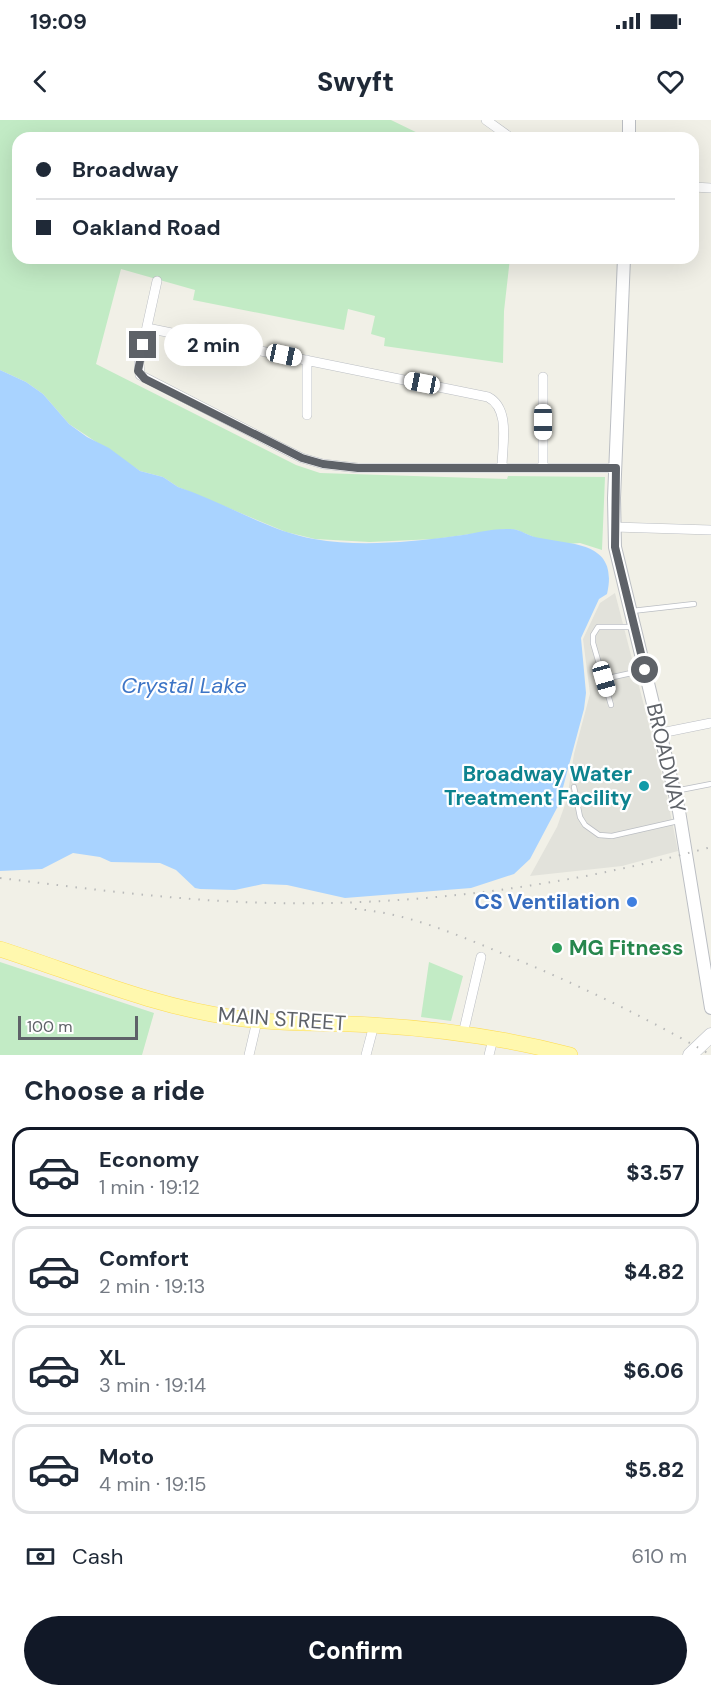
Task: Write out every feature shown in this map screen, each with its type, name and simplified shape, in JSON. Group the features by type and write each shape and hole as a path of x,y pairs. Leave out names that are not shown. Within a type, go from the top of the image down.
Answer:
{"main road":[{"name":"MAIN STREET","path":"0,949 151,1000 202,1012 257,1021 374,1025 463,1034 570,1055"},
{"path":"690,1055 711,1036"}],"street":[{"path":"489,121 503,132"},
{"name":"BROADWAY","path":"624,264 614,527 619,570 675,791 711,1008"},
{"path":"157,281 139,374 267,441 312,461 358,468 616,468"},
{"path":"147,328 445,387 493,400 502,412 502,468"},
{"path":"307,360 307,415"},
{"path":"543,377 543,468"},
{"path":"614,527 711,530"},
{"path":"661,733 711,723"},
{"path":"463,1034 481,957"},
{"path":"249,1055 257,1021"},
{"path":"366,1055 374,1025"},
{"path":"489,1055 493,1039"}],"lane":[{"path":"630,612 694,604"},
{"path":"611,705 593,643 595,629 603,626 633,627"},
{"path":"604,679 645,670"},
{"path":"675,791 711,784"},
{"path":"574,787 580,817 585,825 599,836 612,836 681,820"}],"shaded area":[{"path":"615,593 665,787 678,851 622,866 530,876 557,827 567,799 574,754 590,694 583,639 600,603"}],"green space":[{"path":"0,120 391,120 416,132 12,132 12,264 509,264 504,311 503,363 384,346 385,338 371,334 375,316 348,309 344,330 193,300 195,290 121,269 96,364 296,465 320,473 507,479 508,476 605,477 602,550 580,543 566,544 536,538 517,530 507,529 435,539 370,542 315,539 286,532 178,487 163,477 140,471 69,424 43,394 26,382 0,370"},
{"path":"0,962 154,1013 142,1055 0,1055"},
{"path":"429,962 463,976 451,1021 421,1017"}],"water":[{"name":"Crystal Lake","path":"0,370 26,382 43,394 69,424 87,437 109,448 140,471 163,477 178,487 296,535 349,543 385,543 510,529 536,537 579,545 600,555 606,564 609,577 607,594 599,599 581,638 586,693 584,709 558,806 530,859 514,874 471,888 345,898 287,885 263,884 235,890 200,889 195,888 176,870 160,863 111,862 100,857 73,853 42,869 0,871"}],"railway":[{"path":"0,878 203,900 271,903 382,901 438,897 548,883 603,873 711,847"},
{"path":"355,909 413,920 470,940 585,989 711,1055"}],"place":[{"name":"Broadway Water Treatment Facility","path":"644,786"},
{"name":"CS Ventilation","path":"632,902"},
{"name":"MG Fitness","path":"557,948"}],"route":[{"path":"143,345 138,371 145,379 312,461 358,468 616,468 615,547 645,670"}]}
